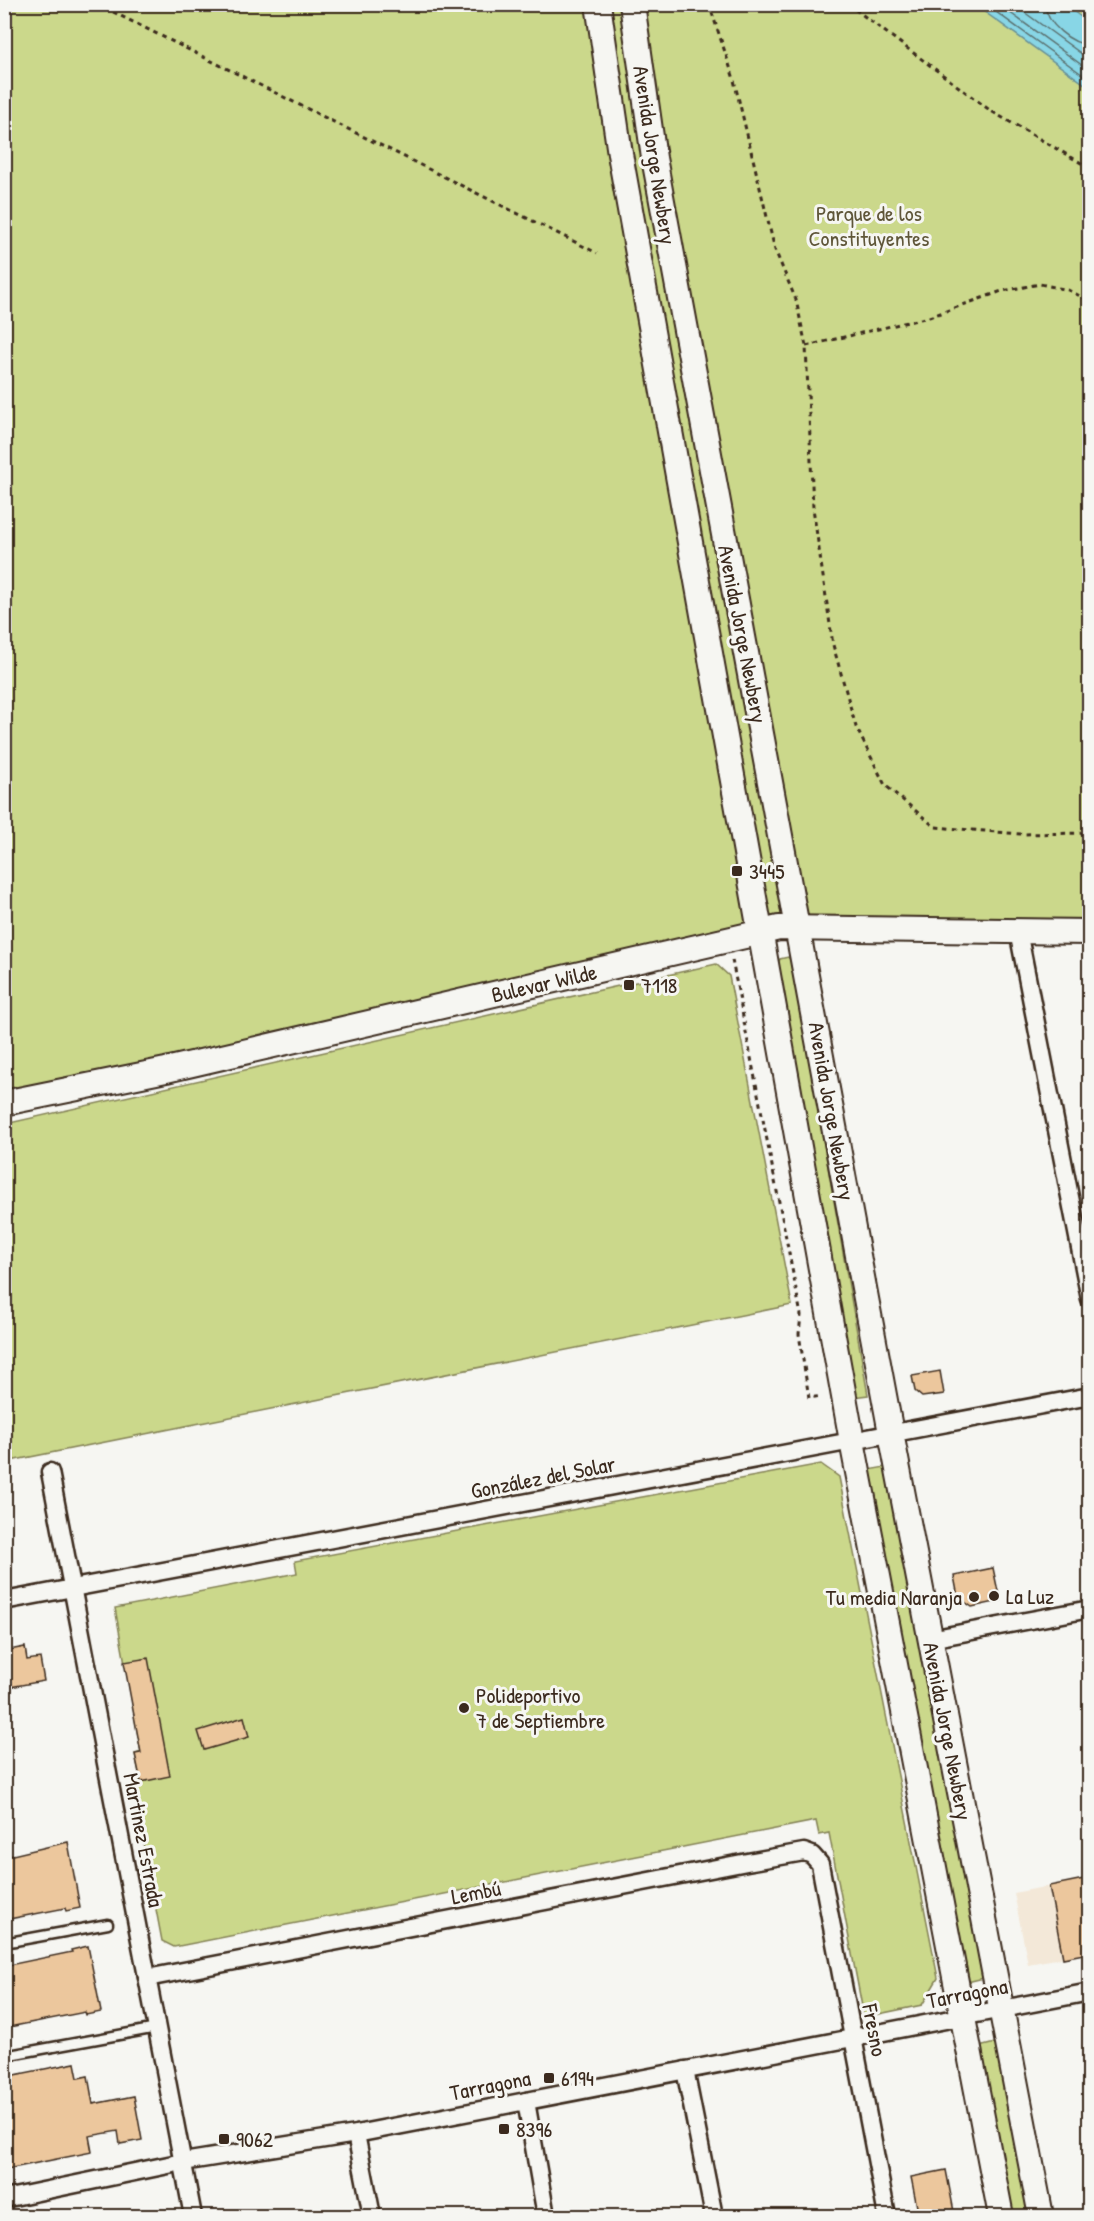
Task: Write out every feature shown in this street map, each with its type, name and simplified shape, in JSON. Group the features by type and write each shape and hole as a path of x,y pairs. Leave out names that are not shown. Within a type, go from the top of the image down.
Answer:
{"main road":[{"name":"Avenida Jorge Newbery","path":"598,4 620,153 852,1441 1001,2217"},
{"name":"Avenida Jorge Newbery","path":"632,4 654,158 891,1433 1041,2217"},
{"name":"Bulevar Wilde","path":"4,1103 166,1070 761,933 798,927 1089,932"}],"street":[{"path":"1018,931 1089,1299"},
{"name":"González del Solar","path":"4,1601 1089,1396"},
{"name":"Martinez Estrada","path":"50,1472 193,2217"},
{"path":"930,1639 1089,1609"},
{"name":"Lembú","path":"147,1978 747,1862 804,1852 812,1855"},
{"name":"Fresno","path":"812,1855 820,1864 887,2217"},
{"name":"Tarragona","path":"4,2199 183,2162 356,2134 1089,1992"},
{"path":"685,2070 714,2217"},
{"path":"526,2101 546,2217"},
{"path":"356,2134 372,2217"}],"lane":[{"path":"4,1943 108,1923"},
{"path":"4,2056 157,2028"}],"path":[{"path":"97,4 597,253"},
{"path":"709,4 733,76 775,250 796,300 806,346 813,508 833,645 856,727 885,785 935,827 1021,834 1089,833"},
{"path":"848,4 991,111 1089,168"},
{"path":"806,346 929,317 1002,291 1030,286 1040,285 1068,290 1089,301"},
{"path":"731,953 801,1315 799,1334 809,1398"}],"shaded area":[{"path":"1089,1878 1089,1953 1028,1964 1014,1893"}],"green space":[{"name":"Parque de los Constituyentes","path":"5,5 1089,5 1089,932 798,927 5,1103"},
{"path":"788,957 792,962 868,1395 853,1397 777,965 780,959"},
{"path":"716,964 729,976 792,1305 5,1462 5,1124"},
{"name":"Polideportivo 7 de Septiembre","path":"821,1464 839,1477 938,1978 922,2005 864,2017 829,1833 819,1835 816,1821 174,1947 162,1941 132,1783 141,1781 135,1754 141,1752 115,1608 297,1573 295,1561"},
{"path":"885,1467 984,1978 967,1982 868,1470"},
{"path":"995,2043 1029,2216 1011,2216 979,2047"}],"water":[{"path":"975,5 1065,5 1089,23 1089,87"}],"building":[{"path":"940,1371 944,1394 922,1397 915,1391 912,1376"},
{"path":"993,1568 1000,1601 972,1607 958,1597 954,1576"},
{"path":"25,1647 27,1660 40,1658 44,1681 4,1688 4,1651"},
{"path":"148,1658 170,1776 141,1782 135,1754 141,1753 124,1662"},
{"path":"244,1717 249,1737 204,1750 198,1731"},
{"path":"68,1842 80,1908 66,1911 65,1908 4,1920 4,1857"},
{"path":"1089,1878 1089,1953 1063,1958 1049,1886"},
{"path":"88,1946 101,2012 86,2015 85,2012 4,2028 4,1966 72,1952 71,1950"},
{"path":"75,2063 78,2078 88,2076 93,2104 134,2096 142,2140 120,2144 118,2131 89,2136 92,2152 7,2169 4,2157 4,2077"},
{"path":"946,2170 955,2217 919,2217 911,2177"}],"place":[{"name":"3445","path":"737,871"},
{"name":"7118","path":"629,985"},
{"name":"La Luz","path":"994,1596"},
{"name":"Tu media Naranja","path":"974,1597"},
{"name":"Polideportivo 7 de Septiembre","path":"464,1708"},
{"name":"6194","path":"549,2078"},
{"name":"8396","path":"504,2129"},
{"name":"9062","path":"224,2139"}]}
